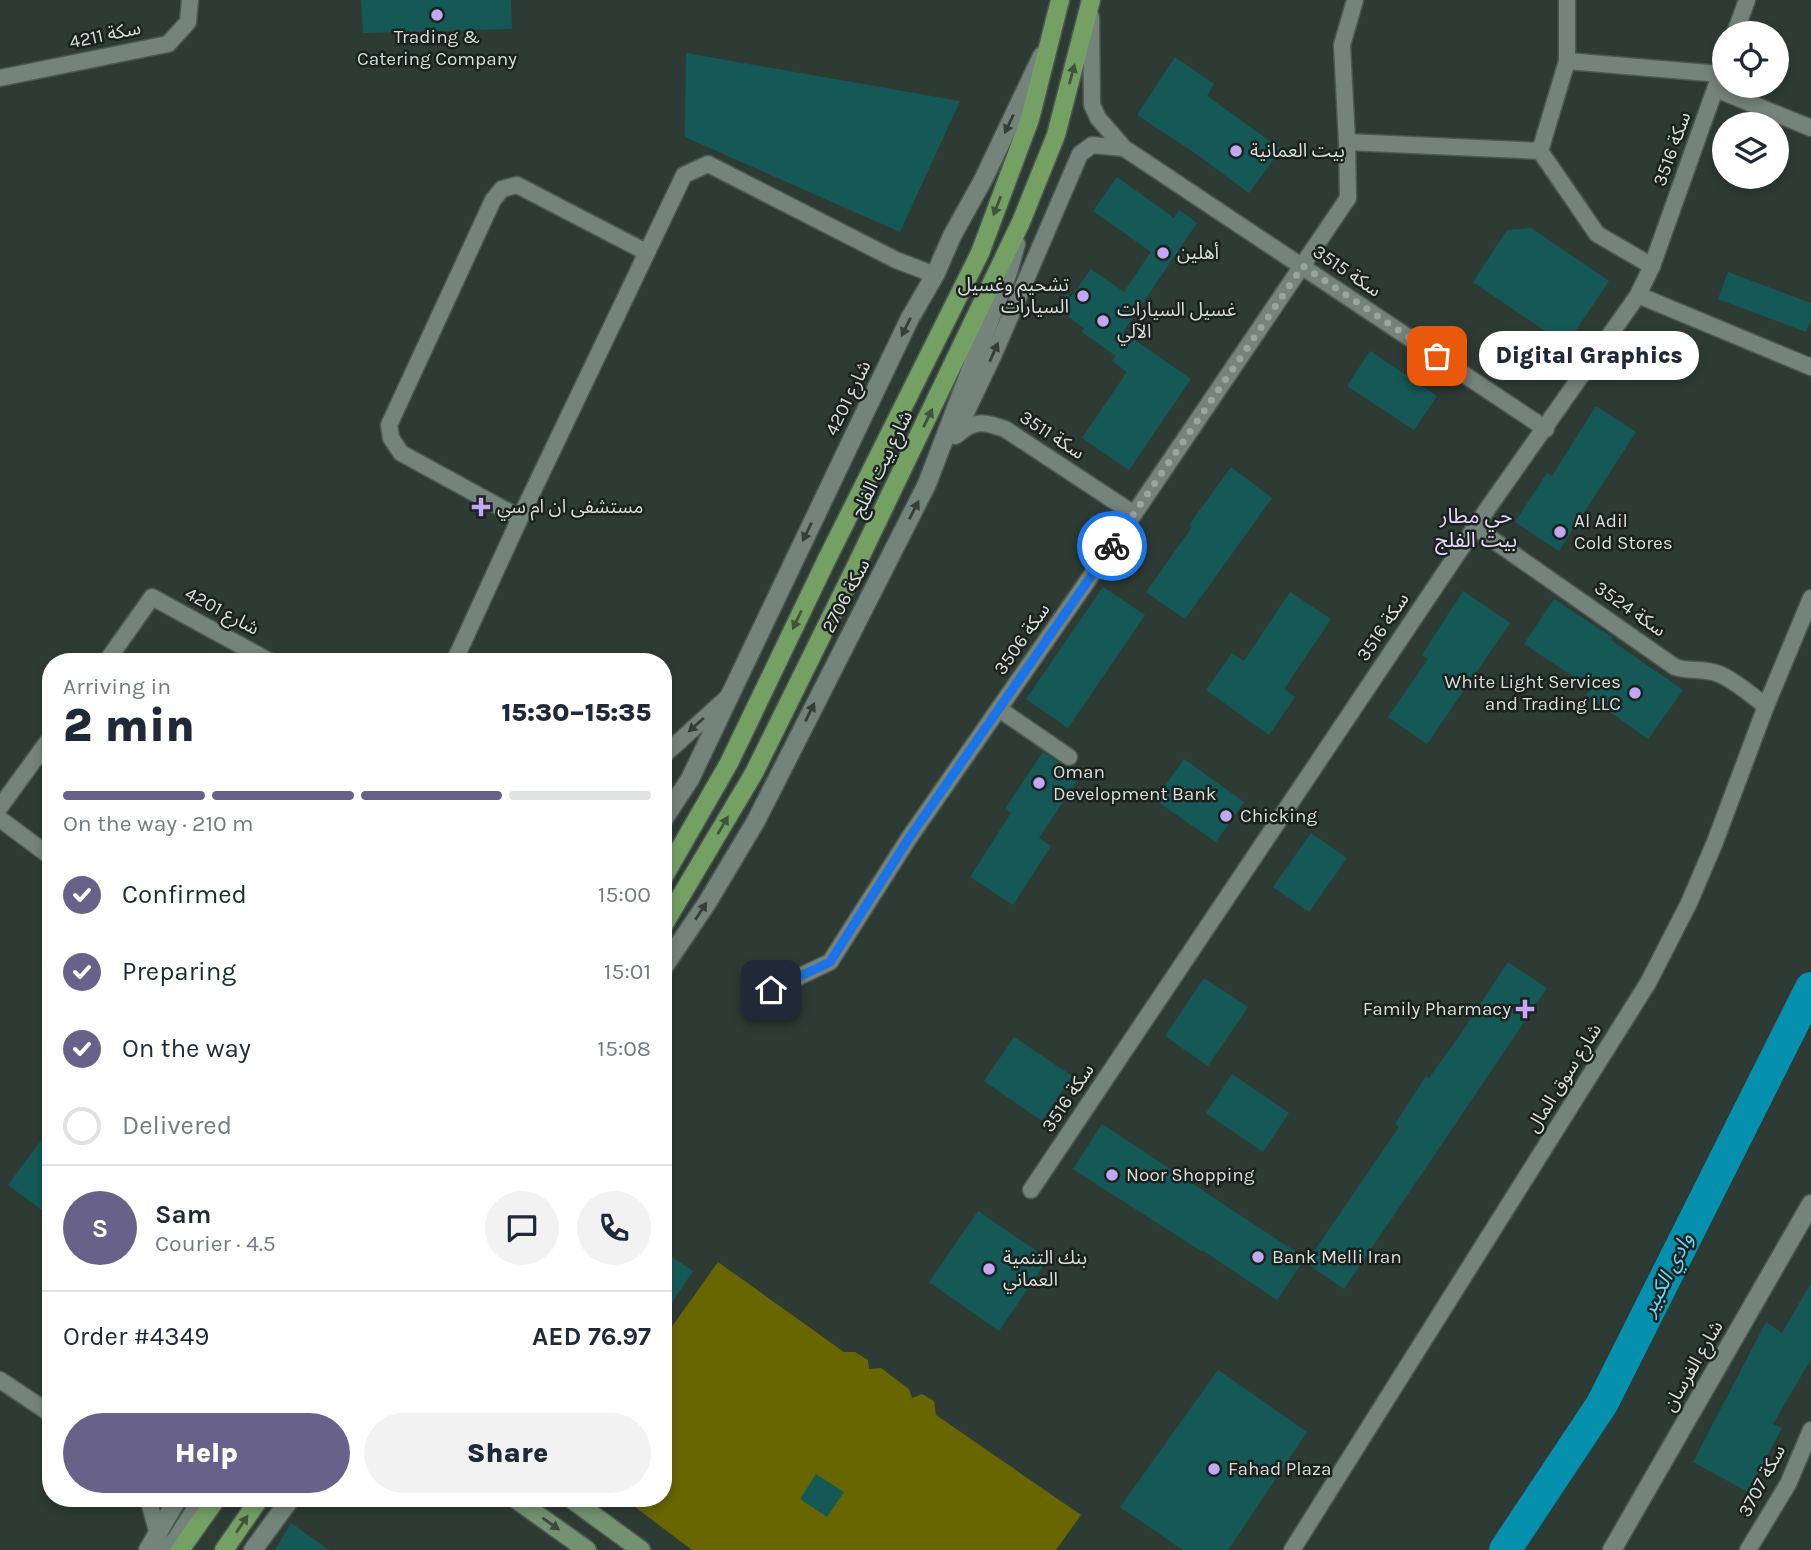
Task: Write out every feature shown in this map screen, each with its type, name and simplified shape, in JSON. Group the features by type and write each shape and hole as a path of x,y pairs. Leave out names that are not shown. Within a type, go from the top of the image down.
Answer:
{"main road":[{"name":"شارع بيت الفلج","path":"672,862 729,763 979,253 1030,119 1060,0"},
{"name":"شارع بيت الفلج","path":"672,911 754,773 1021,222 1056,135 1091,0"},
{"path":"180,1550 211,1507"},
{"path":"224,1550 254,1507"},
{"path":"527,1507 587,1550"},
{"path":"582,1507 641,1550"}],"street":[{"name":"سكة 4211","path":"0,78 168,44 188,22 190,0"},
{"name":"سكة 3515","path":"1091,0 1090,76 1093,105 1098,118 1124,148 1546,429"},
{"name":"سكة 3506","path":"753,1009 771,990 830,962 909,838 1134,514 1348,198 1342,45 1355,0"},
{"path":"1540,151 1567,61 1567,0"},
{"path":"1739,21 1747,0"},
{"name":"شارع 4201","path":"672,748 730,696 910,318 935,275 1050,41"},
{"path":"1567,61 1712,75"},
{"name":"سكة 3516","path":"1031,1190 1476,528 1638,295 1652,266 1712,98"},
{"path":"1758,98 1811,128"},
{"path":"1347,142 1540,151"},
{"path":"927,484 955,436 999,342 1080,155 1092,145 1124,148"},
{"path":"1540,151 1597,234 1652,266"},
{"path":"458,653 684,174 708,164 896,260 935,275"},
{"path":"520,518 401,453 391,438 389,425 493,200 502,189 517,185 646,252"},
{"name":"سكة 2706","path":"672,955 707,903 756,821 927,484 1008,272 1021,222"},
{"path":"1638,295 1811,367"},
{"name":"سكة 3511","path":"955,436 967,426 983,422 1005,429 1134,514"},
{"name":"سكة 3524","path":"1476,528 1675,667 1721,675 1766,706"},
{"name":"شارع 4201","path":"112,653 152,597 255,653"},
{"name":"شارع سوق المال","path":"1292,1550 1648,983 1689,903 1715,842 1766,706 1811,598"},
{"path":"672,806 690,779 730,696"},
{"path":"999,709 1069,757"},
{"path":"0,807 42,749"},
{"path":"0,820 42,850"},
{"name":"شارع الفرسان","path":"1612,1550 1811,1204"},
{"path":"0,1380 42,1408"},
{"name":"سكة 3707","path":"1748,1550 1788,1483 1811,1430"},
{"path":"150,1507 157,1531"},
{"path":"148,1550 172,1507"},
{"path":"165,1550 176,1540 197,1507"},
{"path":"264,1535 267,1518 274,1507"},
{"path":"253,1550 284,1507"}],"shaded area":[{"path":"718,1262 844,1352 855,1352 868,1360 869,1369 881,1368 909,1389 912,1398 922,1394 934,1401 936,1415 1081,1515 1056,1550 692,1550 635,1507 672,1507 672,1326"}],"building":[{"name":"Trading & Catering Company","path":"361,0 511,0 512,29 363,33"},
{"path":"686,53 960,101 900,232 685,137"},
{"path":"1175,57 1214,84 1207,96 1281,149 1249,193 1137,115"},
{"path":"1117,177 1174,218 1179,210 1197,223 1123,332 1191,379 1129,470 1082,438 1127,372 1112,361 1116,356 1082,332 1084,328 1056,308 1066,294 1071,297 1091,269 1124,292 1151,252 1093,211"},
{"path":"1531,228 1609,281 1566,345 1473,282 1507,230"},
{"path":"1728,272 1811,303 1811,319 1806,332 1718,299"},
{"path":"1370,351 1437,396 1414,430 1347,386"},
{"path":"1596,406 1636,432 1559,551 1515,522 1547,473 1552,476"},
{"path":"1231,467 1272,498 1185,619 1146,592 1192,527 1189,525"},
{"path":"1103,587 1145,615 1068,728 1026,699"},
{"path":"1463,591 1510,623 1427,744 1388,717 1428,659 1422,655"},
{"path":"1290,592 1331,619 1284,689 1295,697 1269,735 1206,690 1232,653 1244,661"},
{"path":"1554,599 1613,638 1611,640 1683,690 1648,739 1586,695 1591,688 1524,644"},
{"path":"1043,752 1080,776 1039,838 1051,846 1013,905 970,877 1011,813 1005,809"},
{"path":"1184,759 1244,802 1216,842 1155,800"},
{"path":"1311,833 1347,858 1309,912 1273,887"},
{"path":"1508,962 1547,988 1344,1289 1306,1263 1399,1127 1395,1124 1426,1076 1429,1078 1460,1035"},
{"path":"1204,978 1248,1007 1208,1066 1165,1036"},
{"path":"1014,1037 1072,1076 1042,1121 984,1081"},
{"path":"1232,1074 1289,1113 1263,1152 1206,1113"},
{"path":"1102,1124 1305,1258 1277,1300 1073,1169"},
{"path":"42,1139 42,1210 8,1185"},
{"path":"978,1211 1048,1259 999,1331 929,1282"},
{"path":"672,1257 693,1271 672,1302"},
{"path":"1811,1283 1811,1359 1773,1424 1782,1428 1748,1492 1693,1462 1766,1322 1782,1333"},
{"name":"Fahad Plaza","path":"1218,1370 1307,1432 1228,1550 1183,1550 1120,1507"},
{"path":"816,1474 844,1492 827,1517 800,1499"},
{"path":"291,1523 329,1550 275,1550"}],"waterway":[{"name":"وادي الكبير","path":"1505,1550 1602,1404 1811,988"}],"way so far":[{"path":"1112,546 1303,266 1437,356"}],"place":[{"name":"Trading & Catering Company","path":"437,15"},
{"name":"بيت العمانية","path":"1236,151"},
{"name":"أهلين","path":"1163,253"},
{"name":"تشحيم وغسيل السيارات","path":"1083,296"},
{"name":"غسيل السيارات الآلي","path":"1103,321"},
{"name":"Digital Graphics","path":"1437,356"},
{"name":"مستشفى ان ام سي","path":"481,507"},
{"name":"Al Adil Cold Stores","path":"1560,532"},
{"name":"White Light Services and Trading LLC","path":"1635,693"},
{"name":"Oman Development Bank","path":"1039,783"},
{"name":"Chicking","path":"1226,816"},
{"name":"Family Pharmacy","path":"1525,1009"},
{"name":"Noor Shopping","path":"1112,1175"},
{"name":"Bank Melli Iran","path":"1258,1257"},
{"name":"بنك التنمية العماني","path":"989,1269"},
{"name":"Fahad Plaza","path":"1214,1469"}],"district":[{"name":"حي مطار بيت الفلج","path":"1476,528"}],"route":[{"path":"771,990 830,962 909,838 1112,546"}]}
